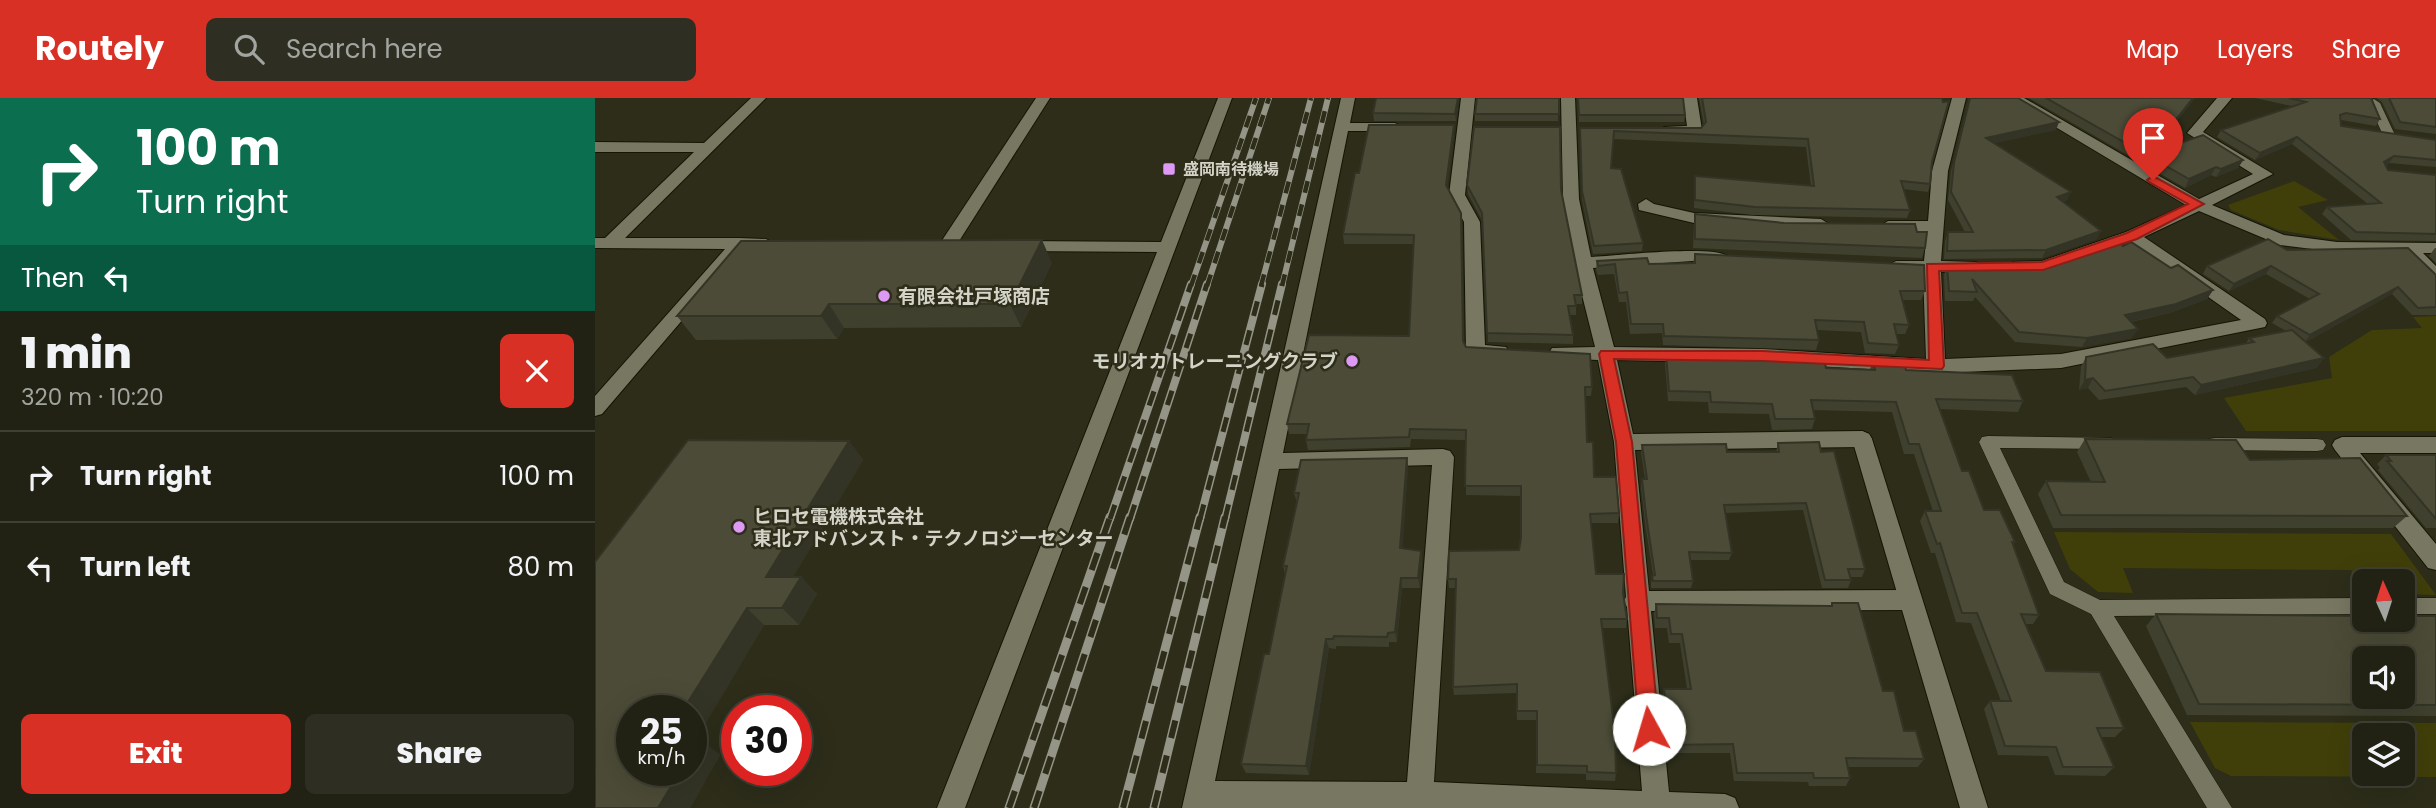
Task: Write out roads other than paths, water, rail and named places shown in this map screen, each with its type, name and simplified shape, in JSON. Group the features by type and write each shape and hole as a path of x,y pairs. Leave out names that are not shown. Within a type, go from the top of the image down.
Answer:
{"street":[{"path":"603,243 709,148 759,98"},
{"path":"975,246 941,245 1043,98"},
{"path":"951,808 1225,98"},
{"path":"1348,98 1198,801 1420,795 1725,808"},
{"path":"1468,98 1457,195 1472,222 1476,351 1514,352"},
{"path":"1569,98 1571,199 1624,442 1636,601 1657,807"},
{"path":"1654,130 1695,131 1690,98"},
{"path":"1936,366 1932,267 1935,226 1940,171 1959,98"},
{"path":"2014,98 2065,130 2197,204 2280,240 2337,247 2410,250 2436,248"},
{"path":"1879,265 2043,266 2132,236 2265,174 2194,133 2225,98"},
{"path":"1341,127 1410,127"},
{"path":"595,147 709,148"},
{"path":"1646,204 1645,206 1694,218 1839,225"},
{"path":"1865,226 1935,226"},
{"path":"1540,353 1763,356 1936,366 2061,360 2258,323 2132,236"},
{"path":"603,243 781,244"},
{"path":"595,409 739,243"},
{"path":"1003,246 1167,247"},
{"path":"2410,250 2436,276"},
{"path":"1583,263 1692,256 1732,258"},
{"path":"1624,442 1862,439 1974,808"},
{"path":"2436,445 2342,444 2436,561"},
{"path":"1269,461 1443,457 1420,795"},
{"path":"1636,601 1909,600"}],"lane":[{"path":"2374,103 2389,135"},
{"path":"2125,443 1988,442 2057,588 2098,608 2352,607"},
{"path":"2193,444 2317,445"},
{"path":"2415,606 2436,606"},
{"path":"2098,608 2220,808"}],"railway":[{"path":"1191,286 1256,98"},
{"path":"1207,286 1269,98"},
{"path":"1261,286 1311,98"},
{"path":"1282,286 1328,98"},
{"path":"1110,519 1191,284"},
{"path":"1130,519 1207,284"},
{"path":"1200,519 1262,284"},
{"path":"1225,519 1282,284"},
{"path":"1009,808 1110,517"},
{"path":"1034,808 1130,517"},
{"path":"1123,808 1200,517"},
{"path":"1154,808 1225,517"}],"place":[{"name":"盛岡南待機場","path":"1169,169"},
{"name":"有限会社戸塚商店","path":"884,296"},
{"name":"モリオカトレーニングクラブ","path":"1352,361"},
{"name":"ヒロセ電機株式会社 東北アドバンスト・テクノロジーセンター","path":"739,527"}]}
